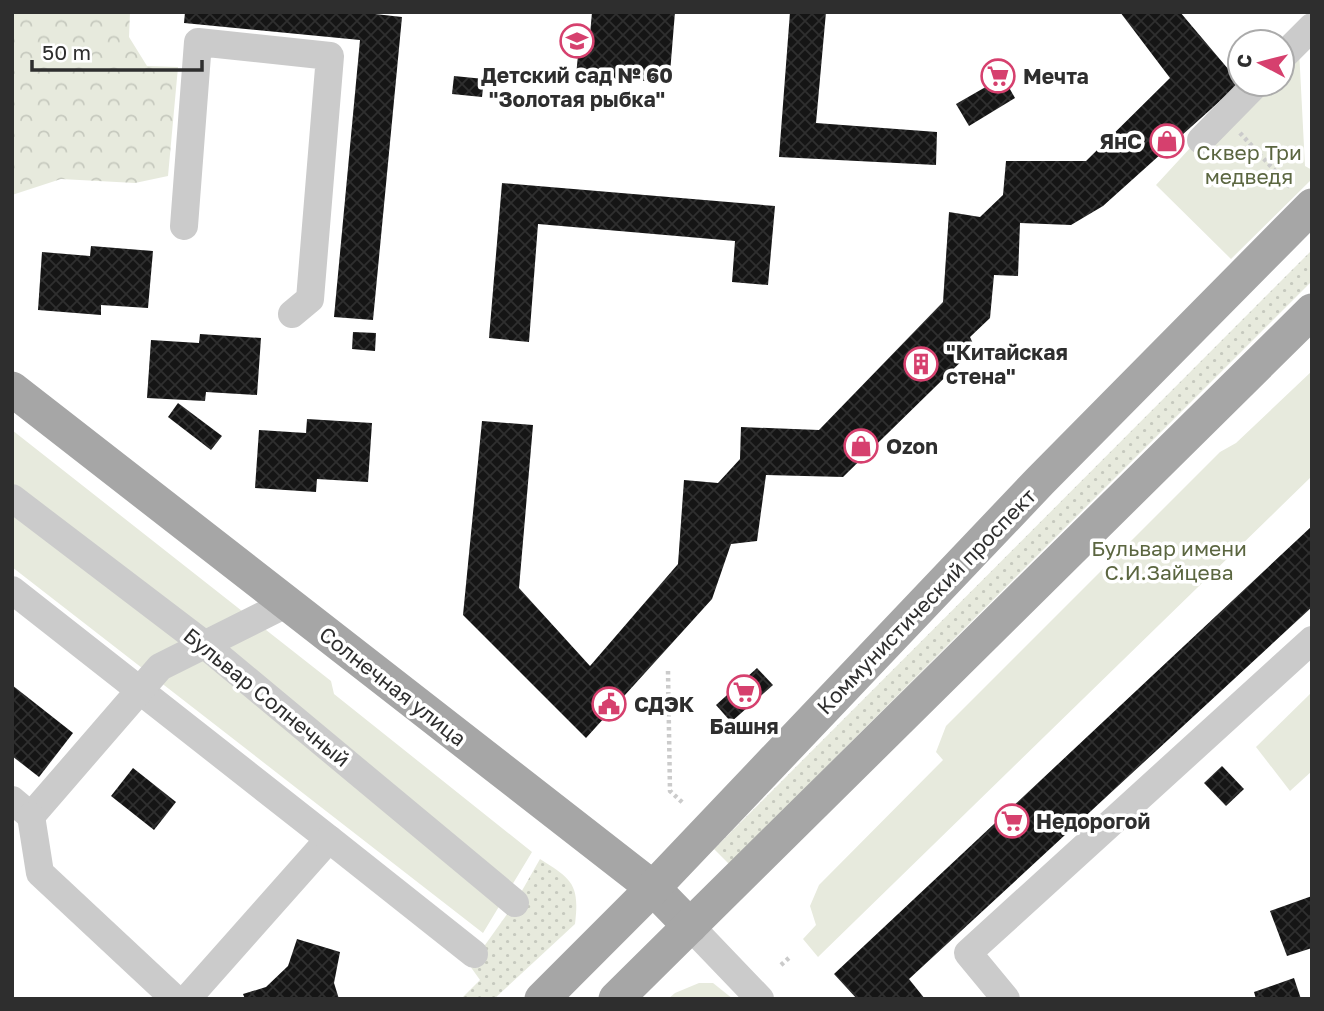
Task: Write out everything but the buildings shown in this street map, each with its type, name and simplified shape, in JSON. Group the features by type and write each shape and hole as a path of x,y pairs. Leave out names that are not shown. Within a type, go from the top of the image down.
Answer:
{"main road":[{"name":"Коммунистический проспект","path":"542,999 653,888 1040,481 1303,199"},
{"path":"616,999 1312,311"},
{"name":"Солнечная улица","path":"12,389 653,888 690,926"}],"street":[{"path":"1296,43 1312,27"},
{"path":"184,226 198,42 330,55 310,299 292,314"},
{"path":"1201,140 1242,98"},
{"name":"Бульвар Солнечный","path":"12,498 205,645 515,903"},
{"path":"12,590 474,954"},
{"path":"175,999 40,873 22,808 160,667 286,604"},
{"path":"1006,999 968,953 1312,640"},
{"path":"187,999 329,839"},
{"name":"Солнечная улица","path":"690,926 760,999"}],"path":[{"path":"1224,117 1303,199"},
{"path":"668,671 670,791 684,804"},
{"path":"780,965 790,957"}],"green space":[{"path":"12,12 130,12 129,37 147,66 178,67 168,176 135,183 61,179 12,195"},
{"name":"Сквер Три медведя","path":"1298,30 1305,166 1312,170 1312,179 1231,259 1156,185 1236,98 1296,98"},
{"path":"1312,250 1312,281 729,864 714,849"},
{"name":"Бульвар имени С.И.Зайцева","path":"1312,371 1312,476 818,957 803,939 816,925 810,906 819,885 943,760 936,752 946,726 1220,452 1236,443"},
{"path":"12,430 331,681 334,694 532,852 483,933 12,567"},
{"path":"1312,692 1312,771 1290,791 1256,747"},
{"path":"540,859 571,884 576,899 575,924 494,999 461,999 480,980 470,966 515,903"},
{"path":"699,983 713,983 733,999 668,999 675,993"}],"place":[{"name":"Детский сад № 60 \"Золотая рыбка\"","path":"577,41"},
{"name":"Мечта","path":"998,76"},
{"name":"ЯнС","path":"1167,141"},
{"name":"\"Китайская стена\"","path":"921,364"},
{"name":"Ozon","path":"861,446"},
{"name":"Башня","path":"744,692"},
{"name":"СДЭК","path":"609,704"},
{"name":"Недорогой","path":"1012,821"}]}
